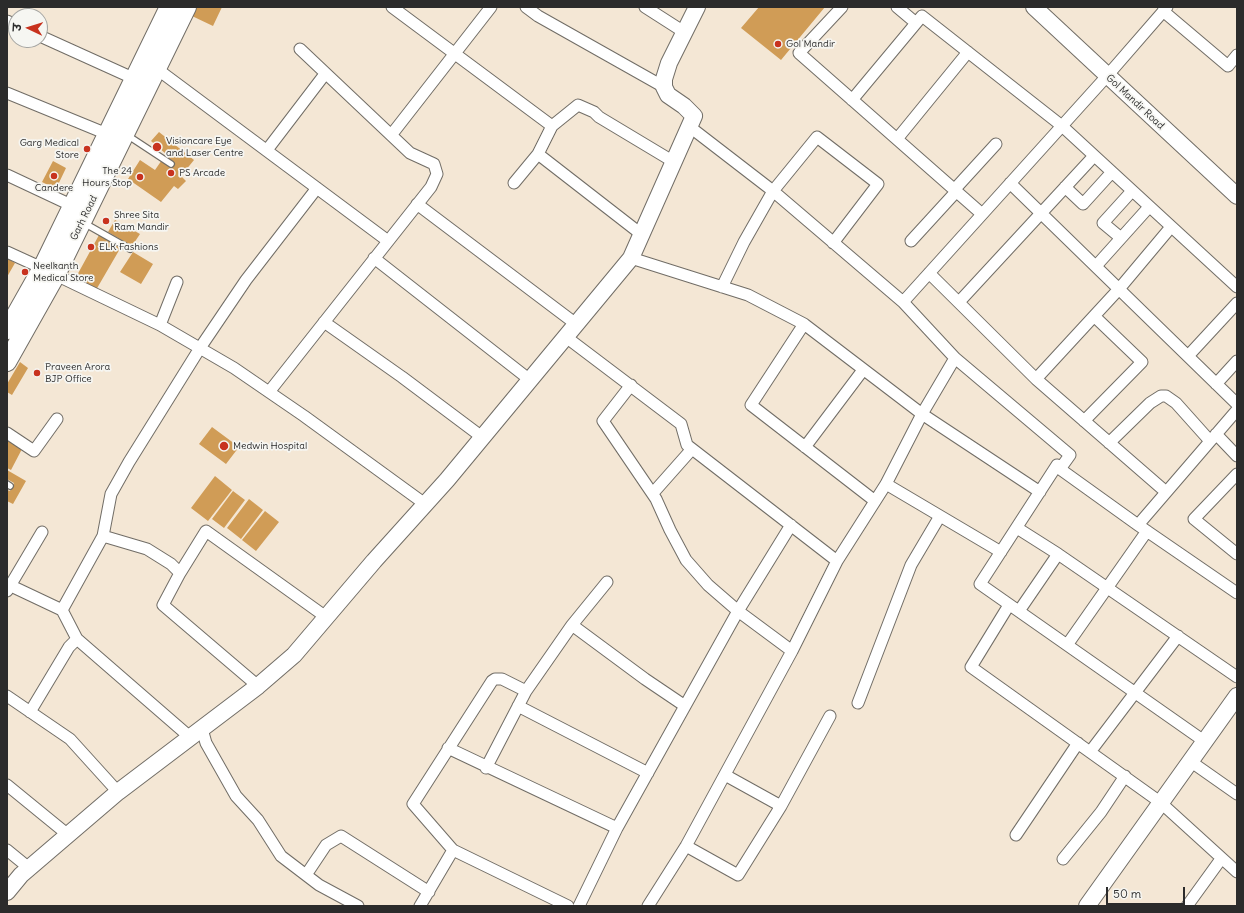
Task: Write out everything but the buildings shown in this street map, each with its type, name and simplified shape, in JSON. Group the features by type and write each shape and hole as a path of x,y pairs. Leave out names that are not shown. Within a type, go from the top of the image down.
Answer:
{"main road":[{"name":"Garh Road","path":"130,105 135,79 150,64 169,7"},
{"name":"Garh Road","path":"64,242 82,222 130,105 150,64 187,7"},
{"name":"Garh Road","path":"7,362 64,242 73,206 118,136"},
{"name":"Garh Road","path":"7,330 49,271"}],"street":[{"path":"392,7 552,126"},
{"path":"392,134 491,7"},
{"path":"526,7 538,16 664,87"},
{"path":"644,7 684,32"},
{"path":"7,892 29,868 67,834 118,792 258,686 294,655 482,438 631,258 694,116 684,106 668,95 664,87 664,79 669,63 697,7"},
{"path":"842,7 799,53 982,214"},
{"path":"897,7 916,23"},
{"name":"Gol Mandir Road","path":"1034,7 1237,196"},
{"path":"903,302 1107,76 1166,8 1228,66 1237,55"},
{"path":"852,100 922,16 1062,126 1237,287"},
{"path":"48,40 135,79"},
{"path":"269,392 431,187 437,174 434,164 410,153 392,134 325,74 300,49"},
{"path":"897,139 968,52"},
{"path":"150,64 388,241"},
{"path":"267,150 325,74"},
{"path":"7,92 118,136"},
{"path":"514,183 538,154 552,126 578,105 594,112 599,117 674,162"},
{"path":"690,127 773,191 903,302 955,358 1070,455 1060,469"},
{"path":"722,287 744,242 773,191 817,137 878,184 833,242"},
{"path":"911,241 954,194 954,190 996,144"},
{"path":"538,154 641,234"},
{"path":"959,302 1094,156"},
{"path":"1065,187 1083,204 1112,172"},
{"path":"7,175 73,206"},
{"path":"1010,183 1237,404"},
{"path":"62,610 103,536 111,494 200,348 246,280 317,188"},
{"path":"1121,238 1103,223 1132,191"},
{"path":"417,204 576,324"},
{"path":"1096,266 1149,207"},
{"path":"1036,378 1119,289 1171,227"},
{"path":"7,252 160,325 234,368 425,504"},
{"path":"374,258 530,380"},
{"path":"631,258 748,295 804,324 922,414 1040,492"},
{"path":"929,272 1036,378 1166,492"},
{"path":"160,325 177,282"},
{"path":"1188,356 1237,304"},
{"path":"1084,421 1142,362 1094,316"},
{"path":"324,322 402,377 482,438"},
{"path":"804,324 751,405 875,501"},
{"path":"566,337 681,424 687,445 837,561"},
{"path":"648,906 686,846 792,651 837,561 886,484 922,414 955,358"},
{"path":"1216,384 1237,361"},
{"path":"805,447 863,370"},
{"path":"631,385 603,420 653,493 686,560 708,585 738,611 792,651"},
{"path":"1109,443 1150,403 1161,396 1166,396 1176,403 1213,438 1237,456"},
{"path":"1067,645 1108,587 1142,528 1166,492 1237,410"},
{"path":"7,433 34,451 57,419"},
{"path":"653,493 692,449"},
{"path":"1204,741 980,584 1057,465 1060,469 1142,528 1237,593"},
{"path":"1237,474 1194,519 1237,554"},
{"path":"886,484 1001,552"},
{"path":"858,703 912,564 940,516"},
{"path":"579,906 617,828 738,611 791,525"},
{"path":"1017,528 1108,587 1237,677"},
{"path":"258,686 163,605 180,573 206,531 326,617"},
{"path":"42,532 8,587 62,610 77,639 197,733 206,743 236,796 258,820 281,856 319,885 358,906"},
{"path":"103,536 147,549 171,564 180,573"},
{"path":"1058,554 1014,608 971,667 1160,802 1237,872"},
{"path":"486,768 526,691 572,625 607,582"},
{"path":"572,625 645,679 685,706"},
{"path":"1090,752 1134,692 1178,636"},
{"path":"30,712 69,646 77,639"},
{"path":"526,691 502,679 495,679 492,681 448,748 414,804 452,850 568,906"},
{"path":"7,696 70,739 118,792"},
{"path":"1087,906 1237,696"},
{"path":"518,706 648,773"},
{"path":"686,846 738,875 781,806 830,716"},
{"path":"1016,835 1078,743"},
{"path":"448,748 486,768 617,828"},
{"path":"1190,760 1237,794"},
{"path":"725,775 781,806"},
{"path":"1063,859 1101,812 1125,776"},
{"path":"7,785 67,834"},
{"path":"306,875 326,845 341,836 429,892"},
{"path":"7,850 29,868"},
{"path":"420,906 452,850"},
{"path":"1186,906 1221,859"}],"lane":[{"path":"118,136 171,164"},
{"path":"82,222 130,249"}],"place":[{"name":"Gol Mandir","path":"778,44"},
{"name":"Visioncare Eye and Laser Centre","path":"157,147"},
{"name":"Garg Medical Store","path":"87,149"},
{"name":"PS Arcade","path":"171,173"},
{"name":"Candere","path":"54,176"},
{"name":"The 24 Hours Stop","path":"140,177"},
{"name":"Shree Sita Ram Mandir","path":"106,221"},
{"name":"ELK Fashions","path":"91,247"},
{"name":"Neelkanth Medical Store","path":"25,272"},
{"name":"Praveen Arora BJP Office","path":"37,373"},
{"name":"Medwin Hospital","path":"224,446"}]}
